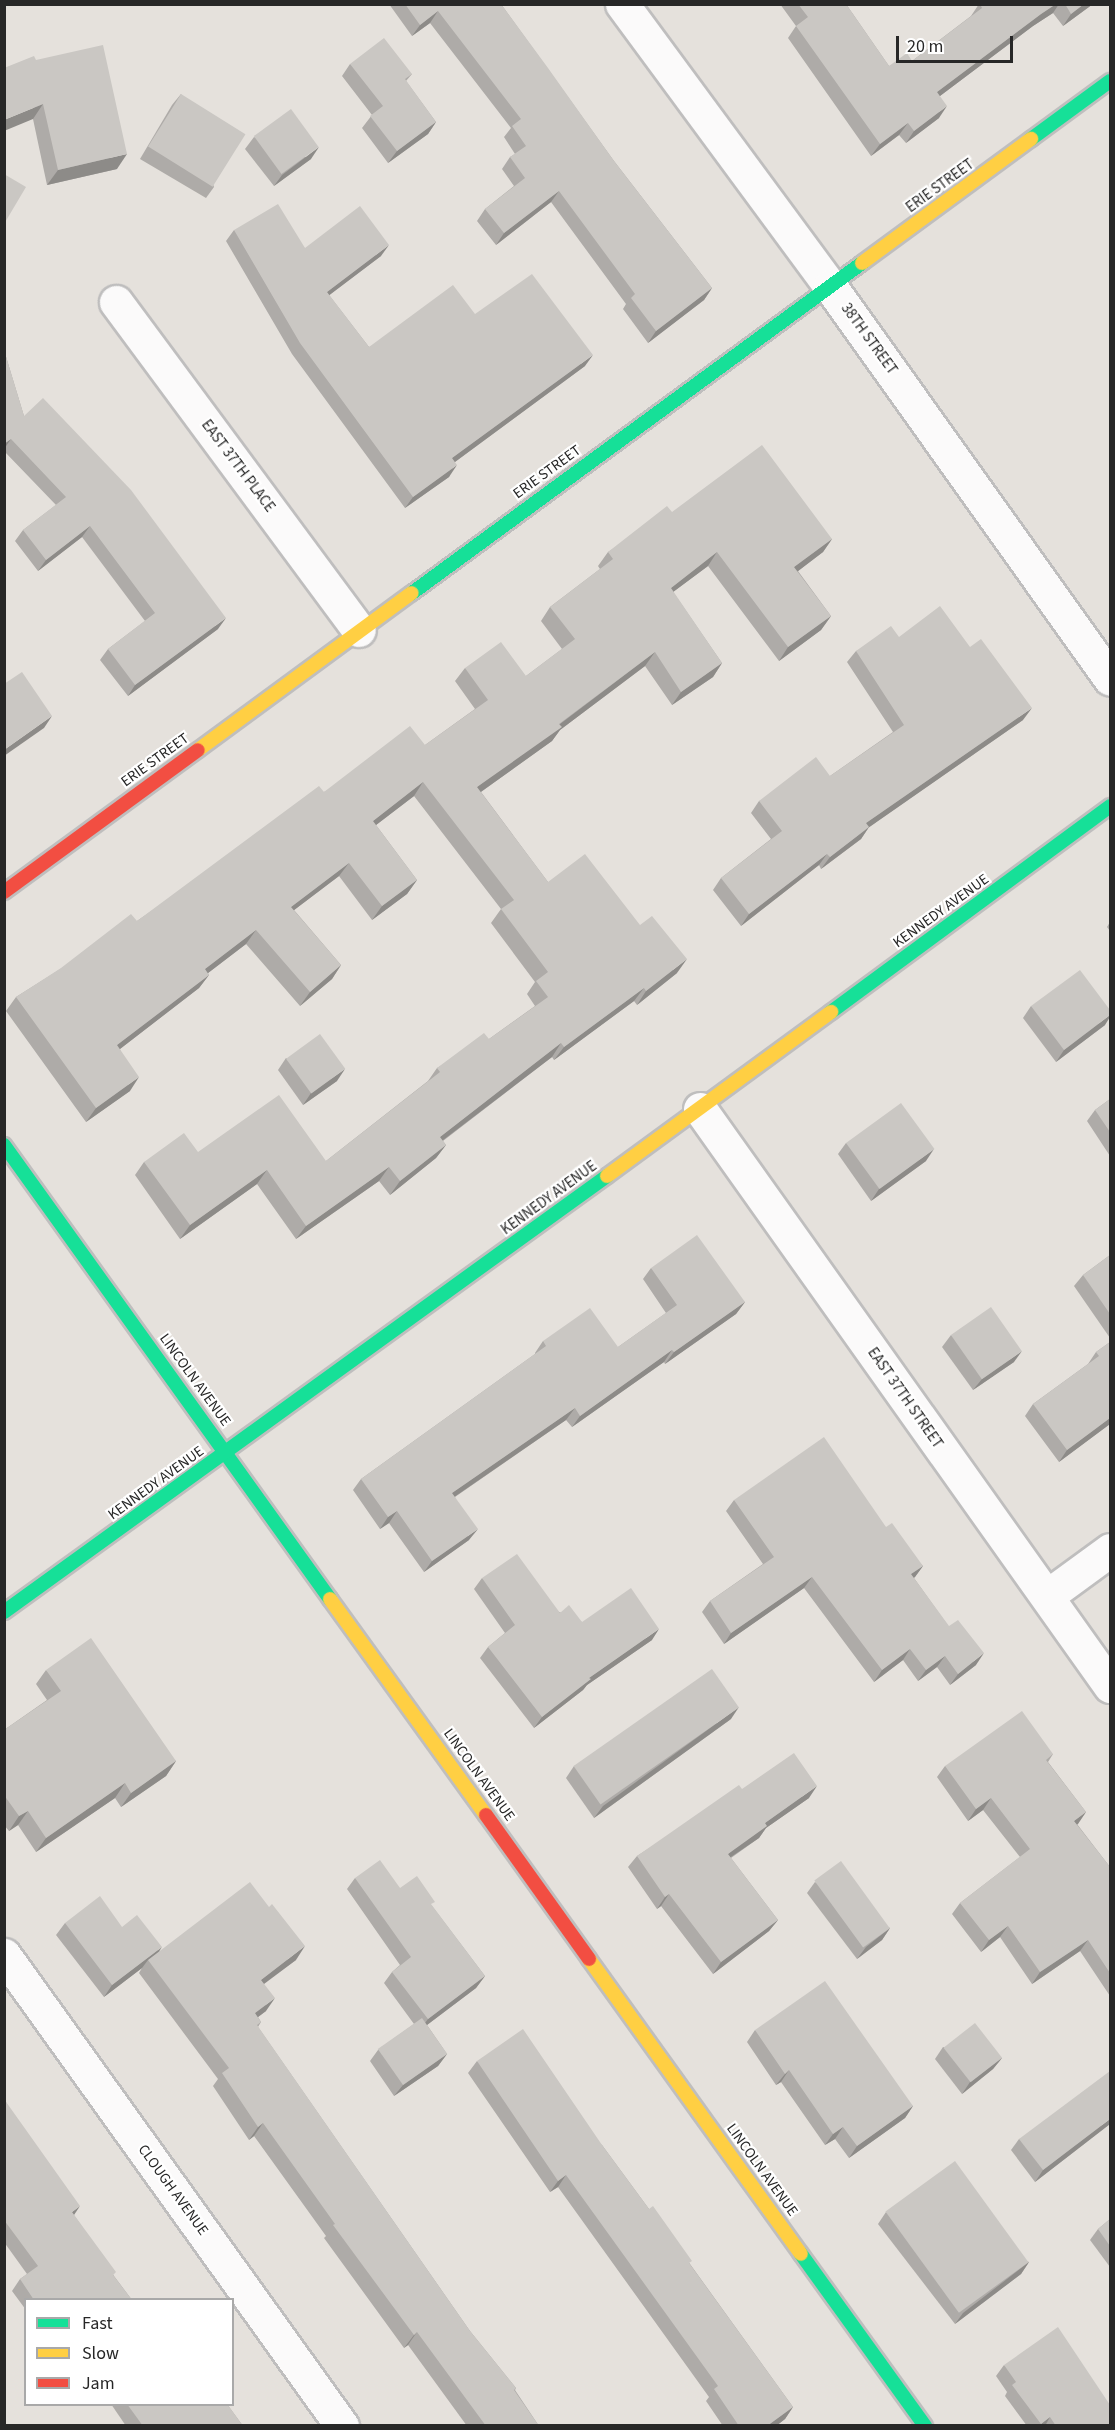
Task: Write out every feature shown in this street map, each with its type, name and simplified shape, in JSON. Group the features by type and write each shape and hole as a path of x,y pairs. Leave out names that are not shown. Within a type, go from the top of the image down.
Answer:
{"street":[{"name":"38TH STREET","path":"622,4 831,286 1110,678"},
{"name":"ERIE STREET","path":"4,892 1110,81"},
{"name":"EAST 37TH PLACE","path":"116,302 359,630"},
{"name":"KENNEDY AVENUE","path":"4,1612 700,1109 1110,806"},
{"name":"EAST 37TH STREET","path":"700,1109 1110,1686"},
{"name":"LINCOLN AVENUE","path":"4,1144 227,1452 913,2421"},
{"path":"1047,1596 1110,1550"},
{"name":"CLOUGH AVENUE","path":"4,1955 342,2426"}],"building":[{"path":"405,4 501,4 614,161 712,288 656,331 631,298 635,294 559,191 504,233 485,209 525,178 510,157 526,146 512,126 521,119 438,11 420,25"},
{"path":"798,4 846,4 889,66 907,53 912,61 982,8 980,4 1056,4 937,92 947,106 914,131 908,123 880,144 796,26 808,17"},
{"path":"1065,4 1084,4 1071,14"},
{"path":"384,38 412,74 405,79 436,122 397,151 370,116 383,106 350,64"},
{"path":"103,45 127,154 58,170 43,104 4,120 4,68 34,56 36,60"},
{"path":"181,94 245,134 213,187 148,147"},
{"path":"291,109 319,147 281,174 254,136"},
{"path":"4,174 26,187 4,224"},
{"path":"278,204 305,248 360,206 389,245 327,292 369,347 453,285 475,314 532,274 593,355 452,458 457,465 413,497 300,343 234,230"},
{"path":"4,350 24,416 43,398 131,490 226,618 135,685 108,649 155,613 90,526 46,560 23,530 66,497 11,439 4,444"},
{"path":"762,445 832,539 794,567 831,616 788,647 717,552 671,588 722,663 681,692 655,652 559,724 562,727 477,787 548,882 585,854 640,925 652,916 687,959 646,991 644,988 564,1047 561,1043 440,1137 446,1145 400,1181 389,1167 306,1226 267,1170 190,1225 144,1162 184,1133 198,1152 279,1095 326,1161 440,1072 437,1068 484,1033 489,1039 548,997 536,981 548,972 501,909 514,900 423,782 373,821 417,880 382,906 349,863 291,907 341,965 310,992 256,930 205,969 209,975 117,1045 139,1077 96,1108 16,997 61,968 131,914 137,921 319,786 324,792 410,726 425,745 488,700 465,668 501,642 526,676 575,639 550,607 613,559 608,552 667,506 672,512"},
{"path":"940,606 970,647 981,639 1032,708 866,823 869,827 830,857 827,854 749,914 721,878 782,831 759,801 816,757 830,776 904,725 856,651 891,626 899,637"},
{"path":"22,672 52,716 4,750 4,684"},
{"path":"1080,970 1110,1010 1110,1015 1064,1050 1031,1006"},
{"path":"320,1034 345,1069 311,1093 286,1059"},
{"path":"1110,1099 1110,1132 1095,1110"},
{"path":"901,1103 935,1149 879,1189 846,1143"},
{"path":"697,1235 745,1302 674,1352 672,1350 580,1416 575,1408 452,1493 478,1529 432,1561 397,1511 388,1517 361,1479 546,1346 543,1341 590,1308 618,1347 677,1305 651,1268"},
{"path":"1110,1255 1110,1314 1083,1275"},
{"path":"991,1307 1022,1351 982,1379 951,1335"},
{"path":"1110,1342 1110,1418 1067,1450 1033,1404 1099,1356 1096,1352"},
{"path":"824,1437 886,1527 892,1523 923,1566 911,1574 949,1626 958,1620 984,1653 958,1674 945,1656 926,1670 910,1649 882,1670 812,1577 731,1633 710,1601 774,1557 734,1500"},
{"path":"517,1554 560,1613 569,1605 582,1622 631,1588 659,1629 589,1678 591,1679 542,1717 488,1647 515,1625 482,1578"},
{"path":"91,1638 176,1761 131,1793 125,1783 46,1838 28,1811 19,1816 4,1795 4,1730 61,1691 46,1670"},
{"path":"712,1669 739,1708 601,1804 574,1766"},
{"path":"1022,1711 1053,1754 1046,1760 1086,1812 1074,1821 1110,1867 1110,1973 1088,1940 1040,1972 1008,1926 989,1940 960,1903 1030,1849 991,1798 976,1809 945,1766"},
{"path":"794,1753 817,1786 765,1823 767,1826 728,1854 778,1920 721,1962 669,1894 665,1897 637,1856 739,1785 742,1789"},
{"path":"380,1860 400,1888 417,1876 435,1902 431,1904 485,1976 428,2019 392,1972 411,1957 355,1878"},
{"path":"841,1861 890,1928 863,1948 814,1880"},
{"path":"250,1882 269,1907 272,1904 305,1946 261,1980 275,1998 255,2013 261,2022 257,2025 470,2331 516,2388 514,2390 539,2426 486,2426 417,2332 414,2335 333,2225 335,2224 263,2123 258,2127 222,2073 229,2068 148,1960"},
{"path":"100,1896 122,1927 137,1915 162,1947 112,1985 65,1923"},
{"path":"825,1981 913,2106 857,2146 843,2127 833,2134 789,2070 785,2074 755,2030"},
{"path":"422,2018 447,2054 403,2085 378,2049"},
{"path":"975,2023 1002,2058 971,2082 943,2048"},
{"path":"523,2029 602,2145 649,2209 653,2206 692,2261 689,2263 793,2407 767,2426 739,2426 714,2389 718,2386 566,2175 558,2181 477,2061"},
{"path":"1110,2071 1110,2119 1043,2170 1019,2139"},
{"path":"4,2099 80,2206 72,2212 116,2272 113,2275 130,2298 33,2298 20,2279 38,2266 4,2220"},
{"path":"955,2161 1028,2262 959,2313 885,2212"},
{"path":"1110,2219 1110,2246 1098,2229"},
{"path":"1058,2327 1110,2405 1110,2426 1056,2426 1050,2417 1041,2424 1012,2385 1016,2382 1004,2365"},
{"path":"128,2406 228,2406 243,2426 143,2426"}],"traffic: fast":[{"path":"1031,139 1110,81"},
{"path":"412,593 862,263"},
{"path":"831,1012 1110,806"},
{"path":"4,1145 330,1599"},
{"path":"4,1612 607,1176"},
{"path":"801,2254 925,2426"}],"traffic: slow":[{"path":"862,263 1031,139"},
{"path":"198,750 412,593"},
{"path":"607,1176 831,1012"},
{"path":"330,1599 486,1815"},
{"path":"589,1959 801,2254"}],"traffic: jam":[{"path":"4,892 198,750"},
{"path":"486,1815 589,1959"}]}
